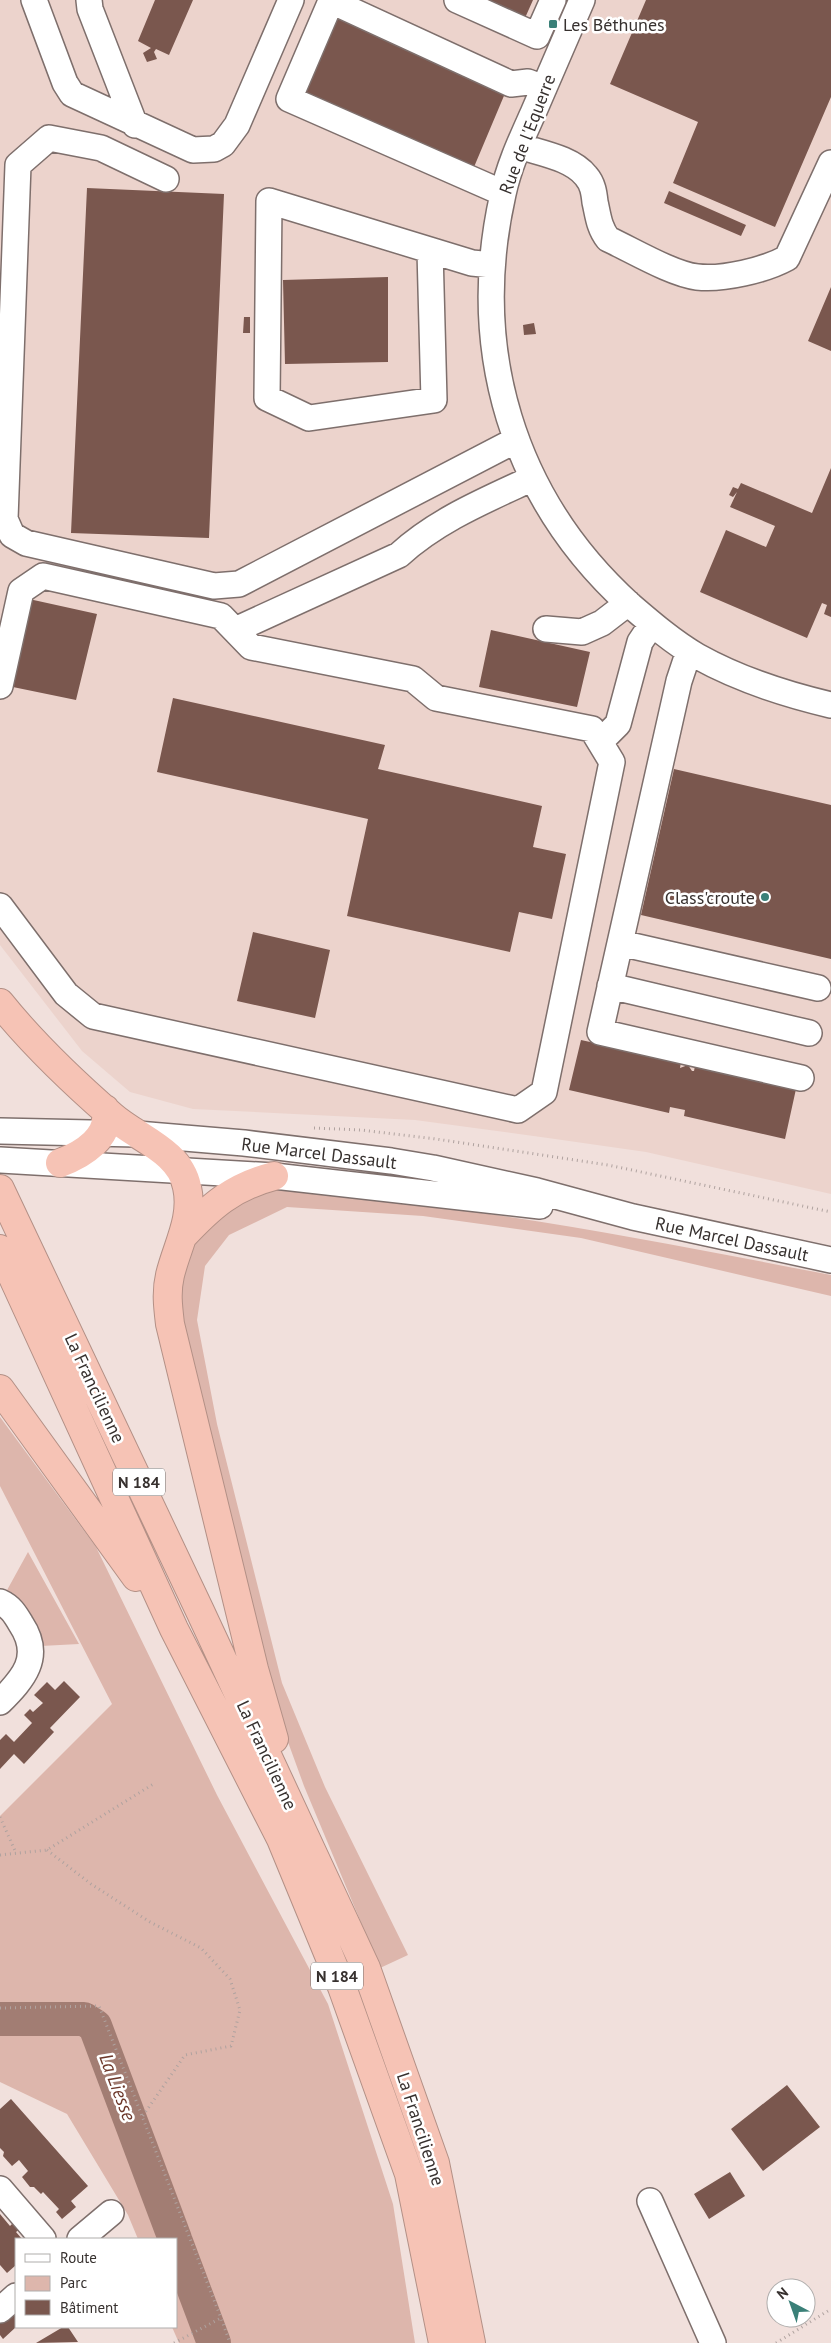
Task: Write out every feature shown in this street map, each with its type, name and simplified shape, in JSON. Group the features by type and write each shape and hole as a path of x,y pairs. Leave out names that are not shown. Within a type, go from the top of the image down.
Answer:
{"highway":[{"path":"0,1003 54,1061 103,1121 137,1134 159,1148 181,1171 186,1181 189,1198 182,1237 167,1293 170,1324 247,1640 272,1732 277,1776"},
{"path":"56,1163 82,1152 103,1121"},
{"path":"182,1237 215,1204 230,1193 256,1180 274,1176"},
{"name":"La Francilienne","path":"0,1189 366,1968 435,2163 471,2343"},
{"name":"La Francilienne","path":"0,1249 174,1629 281,1839 342,1987 409,2174 443,2343"},
{"path":"0,1389 53,1459 174,1629"}],"street":[{"path":"34,0 65,83 72,94 135,125 193,150 214,149 223,144 237,125 291,0"},
{"path":"90,0 90,9 135,125"},
{"path":"457,0 537,36 553,0"},
{"name":"Rue de l'Equerre","path":"582,0 519,146 503,193 492,265 493,343 501,390 516,440 540,492 586,561 652,624 689,651 749,681 779,692 831,705"},
{"path":"503,193 289,99 331,1 511,84 528,82 544,88"},
{"path":"166,179 100,148 49,138 18,166 3,473 3,518 12,535 26,543 214,586 239,584 516,440"},
{"path":"519,146 558,159 577,168 586,176 592,185 601,231 608,239 673,269 696,277 764,269 787,258 831,163"},
{"path":"430,251 434,400 309,418 267,398 269,201 430,251 472,263 492,265"},
{"path":"235,630 399,555 420,535 486,500 533,478"},
{"path":"0,686 21,591 43,576 221,616 251,647 413,679 436,698 592,729 612,762 544,1092 518,1110 93,1016 66,994 0,906"},
{"path":"546,629 582,632 602,623 628,603"},
{"path":"600,742 618,724 640,642 652,624"},
{"path":"689,651 678,681 600,1032 801,1078"},
{"path":"620,943 818,988"},
{"path":"610,986 809,1032"},
{"path":"0,1132 39,1133 103,1121"},
{"name":"Rue Marcel Dassault","path":"137,1134 244,1143 433,1168 537,1191 633,1217 831,1260"},
{"name":"Rue Marcel Dassault","path":"0,1160 274,1176 633,1217"},
{"path":"0,1602 10,1606 28,1635 30,1663 21,1680 0,1702"},
{"path":"0,2190 42,2238"},
{"path":"650,2201 713,2343"},
{"path":"81,2238 112,2213"},
{"path":"0,2310 15,2297"}],"path":[{"path":"306,1128 361,1130 436,1139 608,1165 831,1212"},
{"path":"0,1855 48,1850 155,1783"},
{"path":"0,1817 16,1853"},
{"path":"48,1850 91,1884 150,1922 201,1948 230,1980 240,2010 231,2046 185,2056 142,2117"},
{"path":"0,2008 98,2006 230,2343"},
{"path":"776,2343 831,2308"},
{"path":"174,2343 221,2318"}],"shaded area":[{"path":"0,0 831,0 831,1194 646,1152 415,1120 193,1109 130,1092 82,1051 0,945"}],"green space":[{"path":"268,1189 346,1194 526,1219 831,1275 831,1296 581,1238 423,1216 287,1207 229,1235 205,1266 197,1320 217,1424 282,1683 325,1787 408,1955 380,1968 304,1786 272,1698 181,1332 176,1286 185,1253 223,1208"},
{"path":"0,1417 96,1547 217,1795 328,2004 393,2204 415,2343 179,2343 172,2328 178,2328 178,2238 138,2238 128,2215 67,2114 0,2082 0,1816 112,1704 0,1486"},
{"path":"28,1552 79,1644 41,1646 29,1615 6,1592"}],"building":[{"path":"155,0 193,0 169,55 156,49 154,52 157,59 147,62 143,53 151,48 138,41"},
{"path":"483,0 533,0 525,18"},
{"path":"646,0 831,0 831,97 775,227 673,183 698,122 610,84"},
{"path":"333,16 506,91 474,167 300,93"},
{"path":"87,188 224,194 209,538 71,533"},
{"path":"669,191 746,225 741,236 664,203"},
{"path":"388,277 388,362 285,364 283,280"},
{"path":"831,287 831,351 808,341"},
{"path":"244,317 250,317 250,333 243,333"},
{"path":"534,323 536,334 524,335 523,325"},
{"path":"831,468 831,617 824,614 827,605 822,603 807,638 700,592 726,530 766,547 775,526 730,507 737,492 733,497 729,495 733,487 738,489 741,483 812,513"},
{"path":"29,599 97,614 76,700 8,686"},
{"path":"491,630 590,652 577,707 479,687"},
{"path":"173,698 385,745 378,769 542,806 533,847 566,854 552,919 519,912 510,952 347,916 368,819 157,772"},
{"path":"674,769 831,805 831,959 641,915"},
{"path":"253,932 330,950 315,1018 237,1001"},
{"path":"581,1040 681,1062 680,1068 688,1065 692,1071 694,1071 695,1066 796,1089 785,1139 684,1116 685,1110 670,1107 669,1113 569,1090"},
{"path":"64,1681 80,1697 50,1728 54,1732 24,1764 14,1754 0,1769 0,1740 6,1734 14,1742 32,1723 24,1715 30,1709 33,1712 43,1703 34,1695 47,1682 55,1690"},
{"path":"787,2085 820,2127 763,2171 731,2129"},
{"path":"11,2099 88,2186 71,2201 76,2207 62,2219 56,2212 59,2209 43,2192 41,2194 34,2187 30,2187 22,2177 28,2171 19,2160 12,2166 3,2156 4,2152 0,2148 0,2109"},
{"path":"730,2172 745,2196 709,2219 694,2194"},
{"path":"0,2214 10,2226 14,2222 20,2229 16,2232 21,2238 15,2238 15,2266 7,2273 0,2265"},
{"path":"10,2313 12,2316 15,2313 15,2328 3,2339 0,2335 0,2322"},
{"path":"61,2328 69,2328 78,2342 36,2343"}],"waterway":[{"name":"La Liesse","path":"0,2019 84,2019 95,2026 175,2238"},
{"name":"La Liesse","path":"178,2247 214,2343"}],"place":[{"name":"Les Béthunes","path":"553,24"},
{"name":"Class'croute","path":"765,897"}]}
